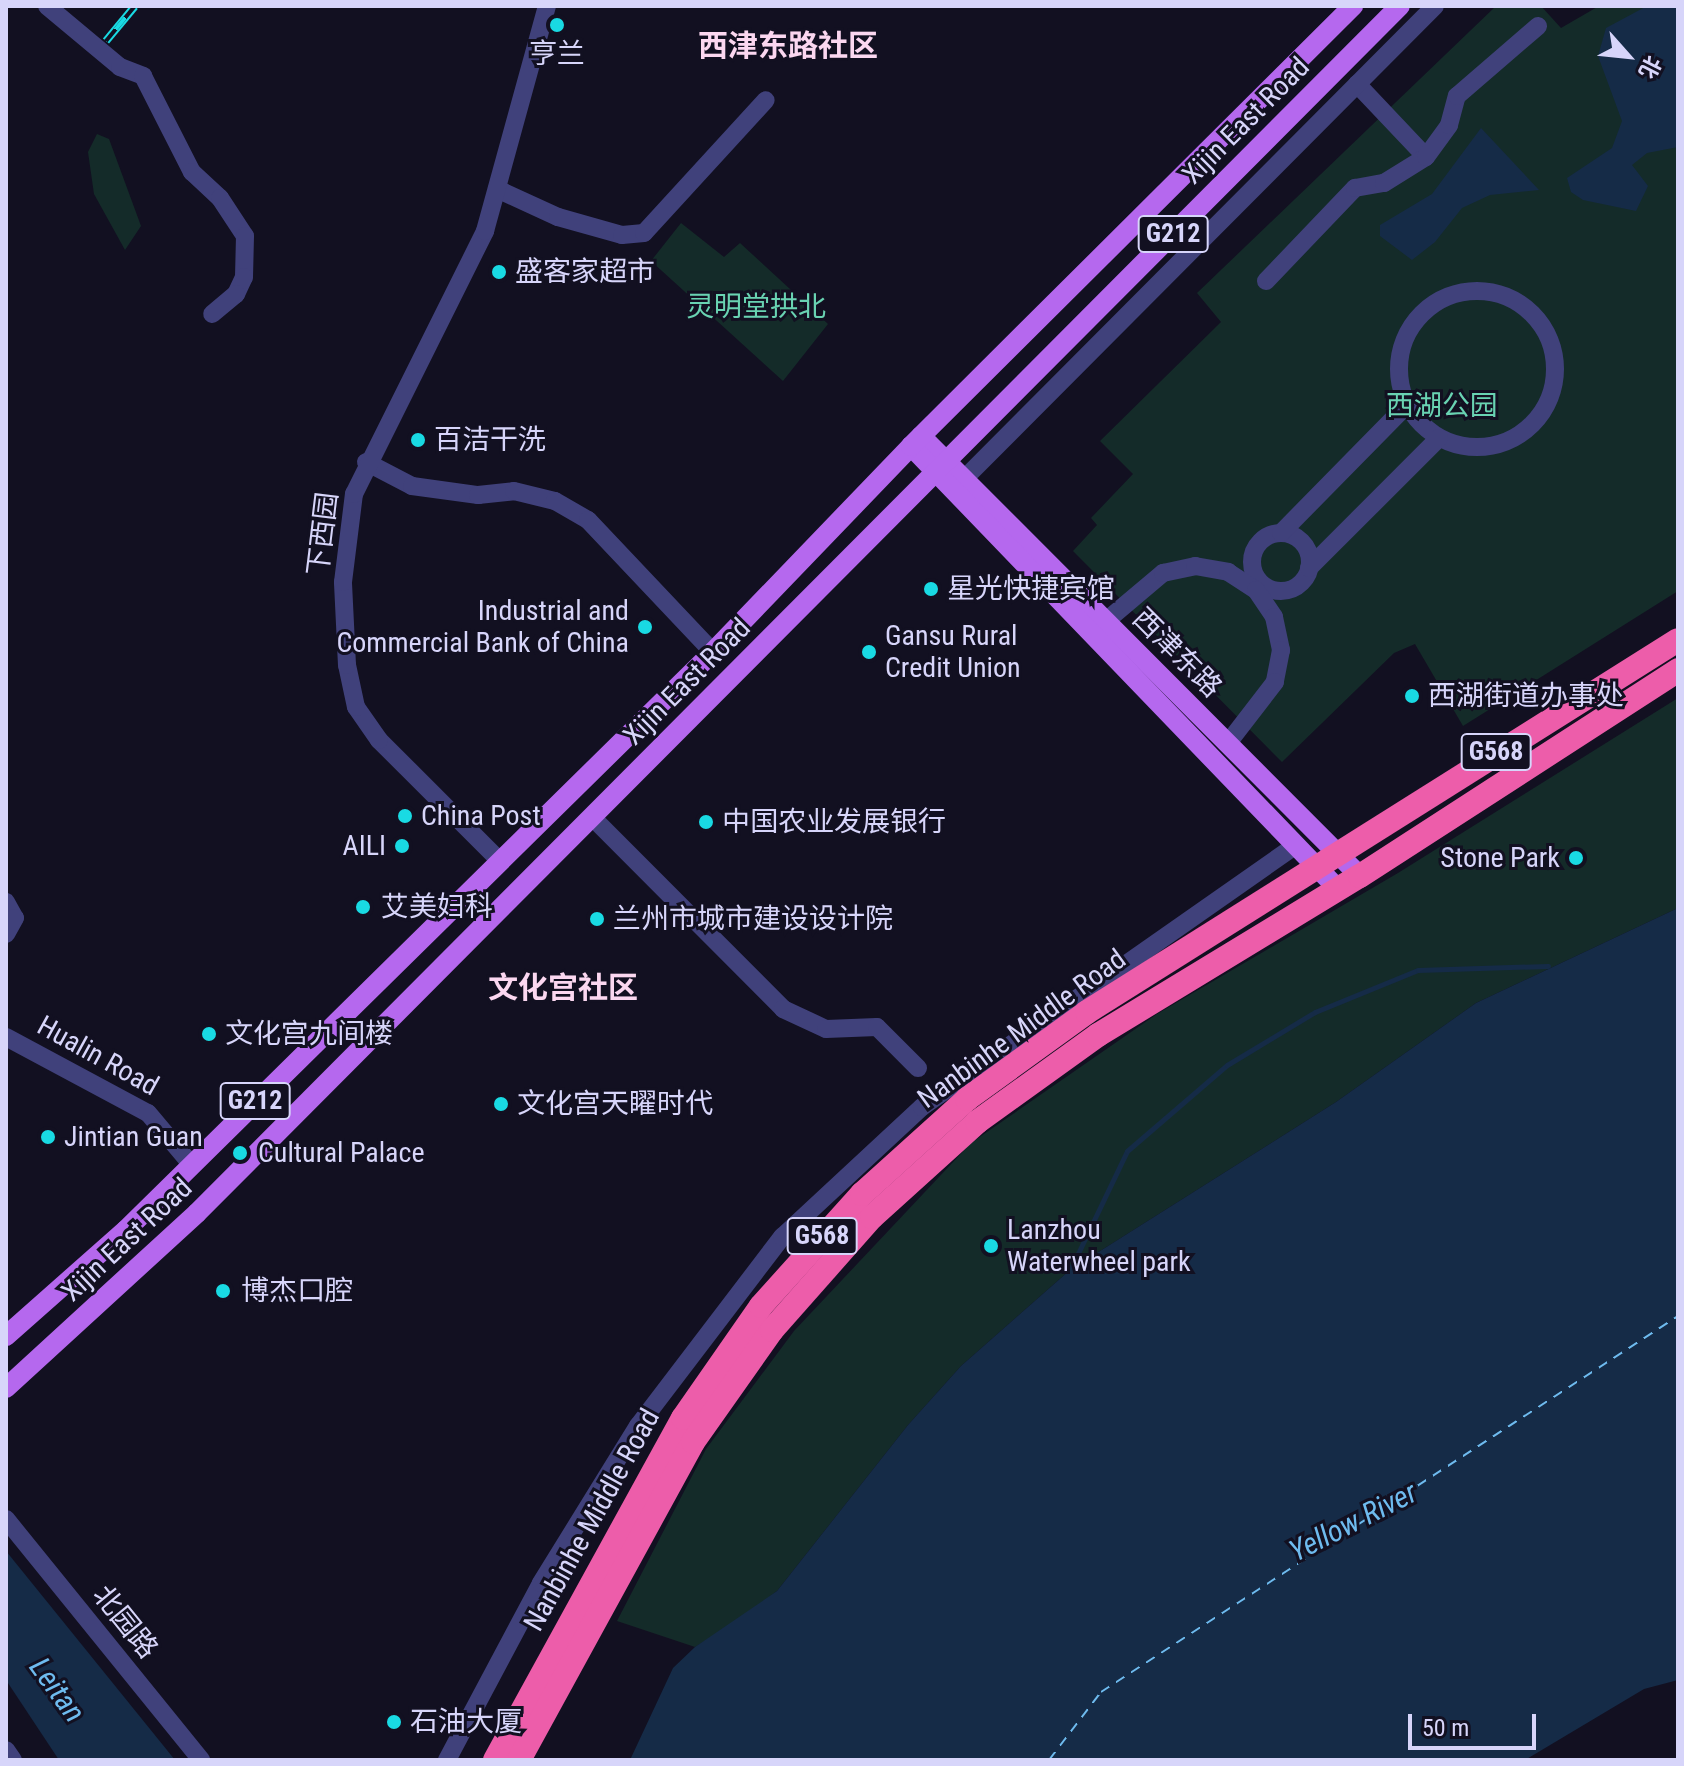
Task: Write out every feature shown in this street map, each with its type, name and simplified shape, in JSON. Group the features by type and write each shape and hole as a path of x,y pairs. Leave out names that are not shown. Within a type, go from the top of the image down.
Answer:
{"highway":[{"name":"Nanbinhe Middle Road","path":"495,1760 683,1418 723,1357 803,1257 862,1194 967,1099 1087,1012 1678,640"},
{"name":"Nanbinhe Middle Road","path":"519,1760 693,1442 733,1380 872,1217 977,1122 1098,1035 1336,887 1360,876 1678,670"}],"main road":[{"name":"Xijin East Road","path":"6,1336 126,1230 713,652 916,441 1353,6"},
{"name":"Xijin East Road","path":"6,1388 137,1273 1400,6"},
{"name":"西津东路","path":"916,441 1336,887"},
{"name":"西津东路","path":"959,485 1106,621 1360,876"}],"street":[{"path":"47,6 120,67 143,76 192,172 245,236 244,277 236,294 212,314"},
{"name":"下西园","path":"499,860 379,740 356,707 347,665 343,582 354,494 366,462 485,231 547,6"},
{"name":"Xijin East Road","path":"959,485 1435,6"},
{"path":"1266,281 1355,188 1384,183 1426,157 1449,125 1457,96 1538,26"},
{"path":"1357,84 1426,157"},
{"path":"497,189 558,217 622,235 644,233 766,100"},
{"path":"1477,290 1508,296 1533,313 1550,339 1556,370 1550,400 1532,426 1506,443 1476,449 1439,438 1420,425 1407,405 1397,369 1404,338 1421,313 1447,296 1477,290"},
{"path":"1228,743 1275,682 1281,650 1274,617 1253,573 1253,551 1260,541 1281,533 1407,405"},
{"path":"1106,621 1163,573 1195,566 1228,572 1269,589 1292,589 1309,568 1439,438"},
{"path":"366,462 412,486 478,495 514,491 555,501 588,520 713,652"},
{"path":"1281,533 1301,541 1309,568"},
{"path":"592,817 783,1009 826,1029 877,1027 918,1068"},
{"path":"447,1760 541,1583 638,1426 782,1237 922,1107 1296,845"},
{"path":"6,902 15,918 6,934"},
{"name":"Hualin Road","path":"6,1037 148,1113 191,1164"},
{"name":"北园路","path":"6,1519 201,1760"},
{"path":"6,1750 13,1760"}],"green space":[{"name":"西湖公园","path":"1496,6 1541,6 1561,28 1599,6 1678,6 1678,591 1463,726 1415,644 1394,653 1282,762 1073,551 1097,525 1091,518 1133,474 1100,441 1221,322 1197,293"},
{"path":"97,134 109,139 141,226 125,250 94,194 88,152"},
{"name":"灵明堂拱北","path":"681,223 724,257 740,243 828,324 783,381 651,261"},
{"name":"Lanzhou Waterwheel park","path":"1678,698 1678,908 1476,1003 1336,1102 1070,1270 961,1366 908,1425 777,1591 734,1623 695,1647 617,1621 706,1449 794,1331 971,1143 1157,1014 1398,873"}],"water":[{"path":"1647,6 1678,6 1678,147 1647,153 1632,165 1648,186 1636,211 1583,200 1571,192 1567,178 1612,148 1622,121 1598,56 1606,28"},
{"path":"1481,128 1539,190 1490,195 1462,208 1435,242 1412,260 1380,236 1380,225 1432,194"},
{"name":"Yellow River","path":"1678,908 1678,1680 1644,1689 1525,1760 630,1760 673,1668 695,1647 777,1591 908,1425 961,1366 1070,1270 1336,1102 1476,1003"},
{"name":"Leitan","path":"6,1551 175,1760 59,1760 6,1680"}],"waterway":[{"path":"1070,1270 1127,1151 1227,1065 1315,1012 1418,970 1548,966"}],"ferry route":[{"path":"1049,1760 1101,1692 1678,1316"}],"railway":[{"path":"106,41 135,6"}],"place":[{"name":"亨兰","path":"557,25"},
{"name":"盛客家超市","path":"499,272"},
{"name":"百洁干洗","path":"418,440"},
{"name":"星光快捷宾馆","path":"931,589"},
{"name":"Industrial and Commercial Bank of China","path":"645,627"},
{"name":"Gansu Rural Credit Union","path":"869,652"},
{"name":"西湖街道办事处","path":"1412,696"},
{"name":"China Post","path":"405,816"},
{"name":"中国农业发展银行","path":"706,822"},
{"name":"AILI","path":"402,846"},
{"name":"Stone Park","path":"1576,858"},
{"name":"艾美妇科","path":"363,907"},
{"name":"兰州市城市建设设计院","path":"597,919"},
{"name":"文化宫九间楼","path":"209,1034"},
{"name":"文化宫天矅时代","path":"501,1104"},
{"name":"Jintian Guan","path":"48,1137"},
{"name":"Cultural Palace","path":"240,1153"},
{"name":"Lanzhou Waterwheel park","path":"991,1246"},
{"name":"博杰口腔","path":"223,1291"},
{"name":"石油大厦","path":"394,1722"}],"district":[{"name":"西津东路社区","path":"788,46"},
{"name":"文化宫社区","path":"563,988"}]}
